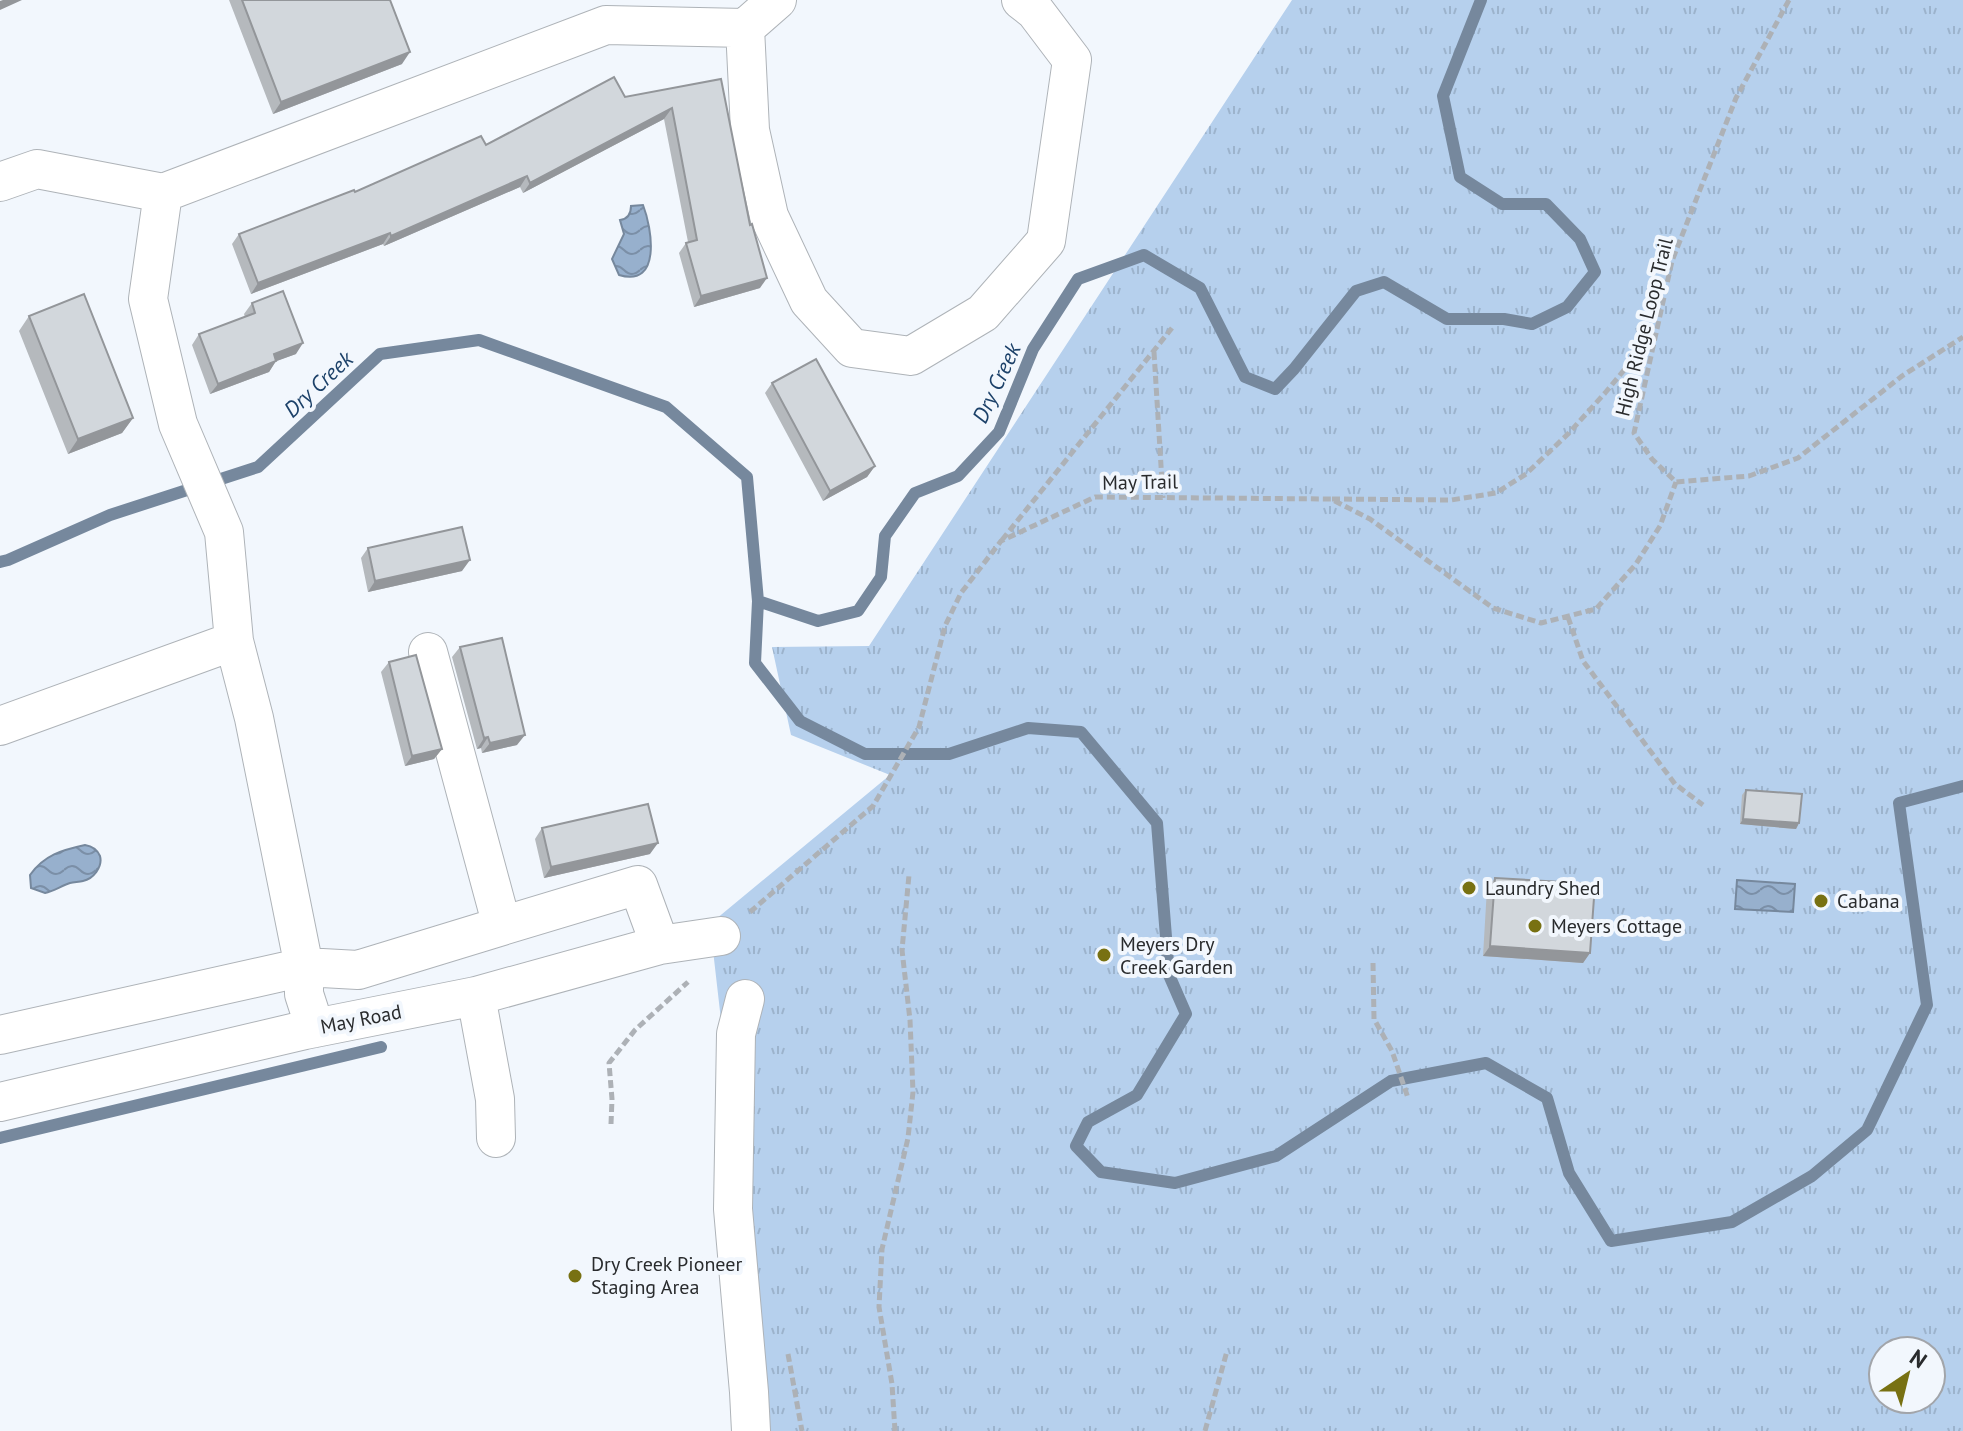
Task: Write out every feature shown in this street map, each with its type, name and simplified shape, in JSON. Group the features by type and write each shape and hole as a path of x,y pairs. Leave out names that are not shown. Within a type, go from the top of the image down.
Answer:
{"street":[{"path":"0,182 37,169 163,193 606,25 745,28 777,0"},
{"path":"745,28 750,130 769,216 809,301 852,348 911,356 983,313 1046,241 1072,60 1035,11 1021,0"},
{"path":"163,193 148,299 178,424 224,532 234,641 254,718 304,967 304,994 315,1028"},
{"path":"0,726 234,641"},
{"path":"428,652 502,926"},
{"path":"0,1035 304,967 358,970 638,885 660,945"},
{"name":"May Road","path":"0,1102 315,1028 476,996 660,945 721,936"},
{"path":"476,996 495,1099 496,1138"},
{"path":"745,999 736,1034 733,1209 751,1431"}],"path":[{"name":"High Ridge Loop Trail","path":"1676,482 1652,459 1634,433 1672,261 1736,98 1789,0"},
{"path":"1001,541 1172,328"},
{"path":"1331,499 1451,500 1496,493 1526,474 1568,434 1657,331"},
{"path":"1676,482 1749,476 1798,458 1902,376 1963,337"},
{"path":"1154,351 1163,498"},
{"name":"May Trail","path":"611,1124 609,1063 635,1030 697,974 721,936 873,806 919,727 945,626 961,593 1001,541 1095,497 1331,499 1370,519 1493,608 1541,623 1596,609 1636,564 1660,526 1676,482"},
{"path":"1568,617 1583,661 1675,784 1703,805"},
{"path":"895,1431 892,1384 879,1307 882,1249 908,1138 913,1092 910,1020 902,950 909,875"},
{"path":"1373,963 1374,1019 1392,1051 1408,1098"},
{"path":"1205,1431 1227,1351"}],"green space":[{"path":"1292,0 1963,0 1963,1431 768,1431 710,924 890,775 791,735 772,647 869,646"}],"water":[{"path":"643,205 651,241 648,265 642,273 633,277 619,275 612,259 624,234 620,220 628,216 631,206"},
{"path":"85,845 94,848 101,860 99,868 90,878 45,893 31,888 30,875 47,858"},
{"path":"1737,880 1795,884 1793,912 1735,909"}],"building":[{"path":"242,0 390,0 410,52 281,102"},
{"path":"614,77 625,97 721,79 750,225 767,278 701,296 686,243 697,240 672,108 530,183 527,176 391,236 390,233 258,283 239,234 355,192 481,136 486,145"},
{"path":"283,291 303,343 274,354 276,361 218,384 199,334 255,313 252,303"},
{"path":"84,294 133,418 78,439 29,316"},
{"path":"816,359 875,466 830,491 772,383"},
{"path":"462,527 470,560 375,581 368,548"},
{"path":"502,638 525,735 490,743 488,737 484,738 460,647"},
{"path":"416,655 442,749 412,756 389,662"},
{"path":"1746,790 1802,794 1799,823 1743,819"},
{"path":"648,804 658,843 551,867 542,828"},
{"name":"Meyers Cottage","path":"1495,878 1595,884 1590,953 1490,946"}],"waterway":[{"name":"Dry Creek","path":"758,601 818,621 858,611 881,577 885,536 915,493 958,476 999,432 1033,349 1078,279 1144,255 1200,288 1245,377 1275,389 1356,291 1384,282 1447,319 1504,319 1532,324 1567,307 1595,272 1580,239 1546,204 1502,204 1460,177 1443,96 1481,0"},
{"path":"0,562 110,515 258,467 380,354 479,340 666,407 747,477 758,601 755,663 800,721 865,754 949,754 1028,728 1081,732 1157,823 1169,975 1186,1014 1137,1095 1088,1122 1076,1146 1101,1172 1175,1183 1276,1156 1391,1081 1486,1063 1547,1098 1569,1173 1611,1241 1732,1222 1812,1176 1867,1130 1927,1005 1899,803 1963,786"},
{"path":"0,1138 381,1047"}],"place":[{"name":"Laundry Shed","path":"1469,888"},
{"name":"Cabana","path":"1821,901"},
{"name":"Meyers Cottage","path":"1535,926"},
{"name":"Meyers Dry Creek Garden","path":"1104,955"},
{"name":"Dry Creek Pioneer Staging Area","path":"575,1276"}]}
